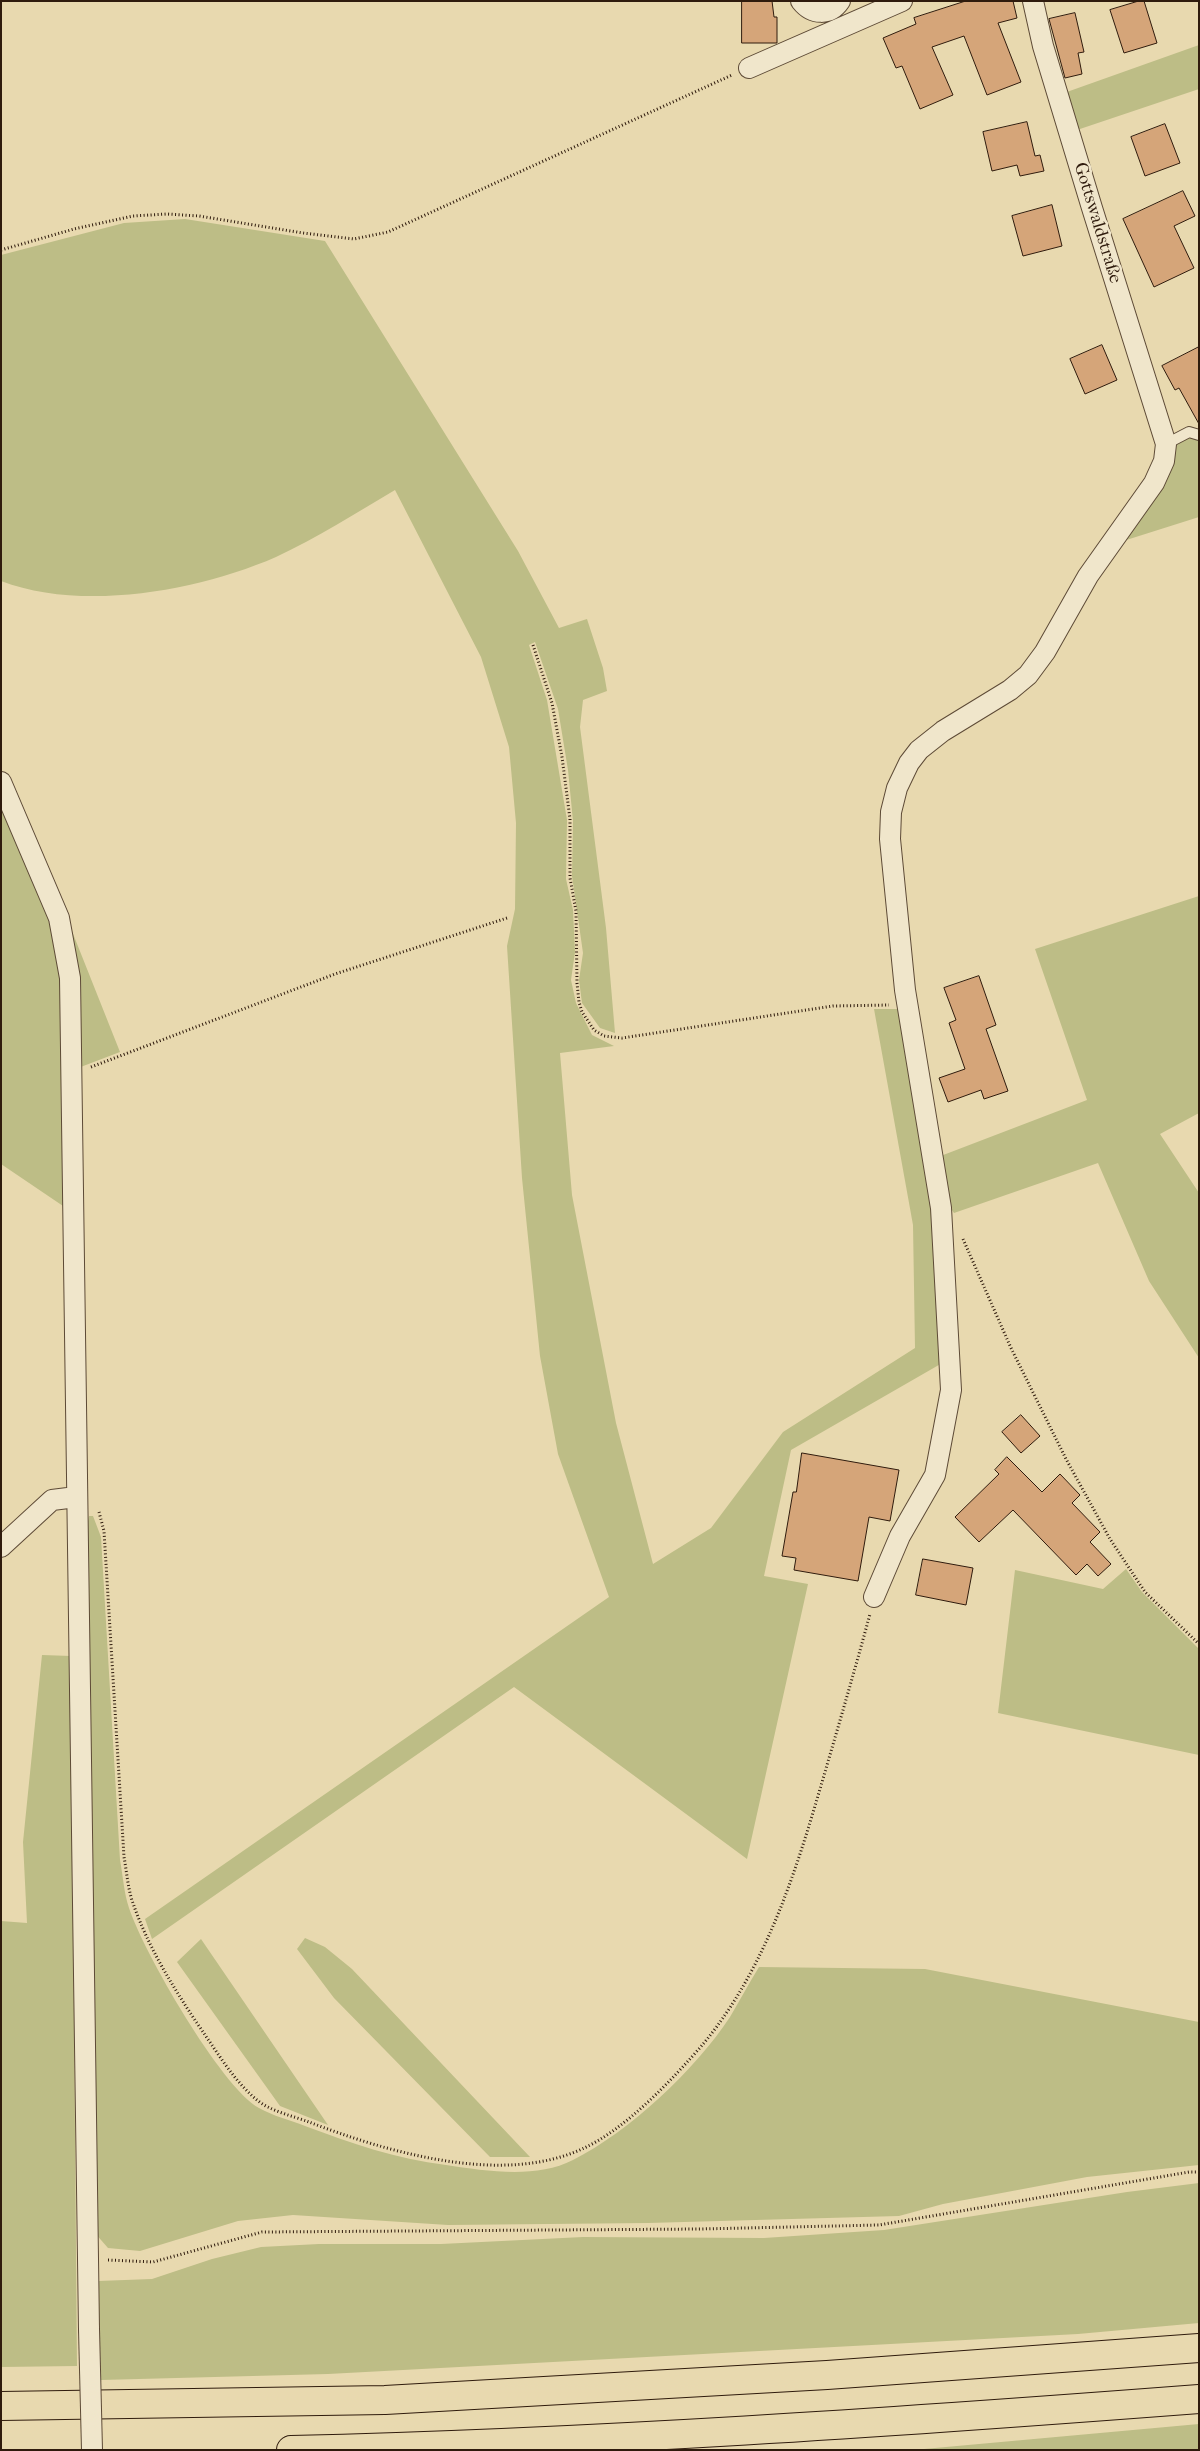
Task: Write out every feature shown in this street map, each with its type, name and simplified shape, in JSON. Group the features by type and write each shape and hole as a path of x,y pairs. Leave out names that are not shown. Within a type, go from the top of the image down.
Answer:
{"highway":[{"path":"1,2406 385,2400 827,2375 1199,2348"},
{"path":"291,2450 393,2448 843,2425 1199,2399"}],"street":[{"path":"802,1 812,11 820,12 834,8 840,1"},
{"path":"749,68 902,1"},
{"name":"Gottswaldstraße","path":"1033,1 1043,46 1166,444"},
{"path":"874,1597 900,1536 935,1474 951,1390 941,1208 907,1005 890,839 891,812 897,788 909,762 919,750 943,730 1010,690 1028,675 1045,652 1088,576 1154,482 1164,461 1166,444"},
{"path":"1,782 59,918 70,978 76,1497 92,2450"},
{"path":"1,1547 52,1500 76,1497"}],"lane":[{"path":"1166,444 1189,432 1199,435"}],"path":[{"path":"1,250 133,216 167,214 200,216 303,233 354,238 388,232 749,68"},
{"path":"533,646 552,703 562,757 570,819 570,878 576,911 576,983 582,1012 594,1030 604,1036 622,1038 833,1006 907,1005"},
{"path":"70,1075 335,974 507,918"},
{"path":"941,1208 966,1243 1011,1348 1066,1458 1110,1539 1145,1592 1199,1644"},
{"path":"76,1497 88,1501 100,1513 104,1531 124,1857 133,1904 153,1952 218,2055 259,2102 359,2142 420,2157 494,2165 544,2162 583,2149 625,2121 664,2086 704,2042 737,1996 774,1925 807,1834 874,1597"},
{"path":"88,2259 152,2262 262,2232 680,2230 879,2225 1189,2172 1199,2172"}],"green space":[{"path":"1199,45 1199,89 1074,131 1064,93"},
{"path":"185,219 325,241 518,551 559,628 587,619 603,668 607,691 583,700 580,727 606,928 615,1033 600,1028 582,1003 579,980 583,953 572,876 573,821 568,770 558,709 535,642 529,645 547,700 567,820 566,879 573,910 575,952 571,980 576,1003 592,1035 614,1046 560,1053 572,1195 616,1423 653,1564 711,1528 783,1432 915,1348 913,1225 874,1009 904,1009 932,1182 944,1362 791,1450 764,1576 808,1584 747,1859 514,1687 152,1939 145,1919 609,1597 558,1454 540,1356 522,1178 507,946 515,909 516,823 509,747 481,657 395,490 321,534 276,557 245,569 176,588 103,596 67,595 33,590 1,581 1,255 124,223"},
{"path":"1188,437 1199,439 1199,517 1120,542 1174,446"},
{"path":"1,794 51,911 63,983 66,1208 1,1164"},
{"path":"1199,896 1199,1113 1160,1134 1199,1193 1199,1358 1149,1281 1098,1163 954,1213 945,1200 938,1157 1087,1100 1035,949"},
{"path":"60,901 120,1052 78,1068"},
{"path":"89,1516 93,1516 101,1537 120,1860 127,1902 150,1954 185,2016 225,2074 243,2095 259,2108 276,2116 374,2150 409,2159 494,2171 527,2172 543,2170 573,2160 594,2148 660,2098 716,2037 759,1967 925,1969 1199,2022 1199,2165 1087,2177 943,2204 899,2216 648,2223 448,2225 293,2215 238,2221 140,2251 108,2248 94,2232 87,1526"},
{"path":"1126,1569 1142,1592 1199,1649 1199,1755 998,1713 1015,1570 1103,1589"},
{"path":"42,1655 71,1656 77,2366 1,2367 1,1921 27,1923 23,1842"},
{"path":"305,1938 325,1947 352,1969 530,2157 490,2157 334,1998 297,1949"},
{"path":"201,1939 328,2125 280,2106 177,1962"},
{"path":"1199,2183 1199,2323 1078,2334 328,2374 101,2380 98,2281 152,2279 212,2259 261,2247 319,2244 441,2244 583,2237 764,2238 884,2230 1127,2192"},
{"path":"1199,2424 1199,2450 913,2450"}],"building":[{"path":"742,1 772,1 774,17 777,17 777,43 742,43"},
{"path":"966,1 1013,1 1017,18 998,23 1021,82 987,95 964,36 932,47 953,95 920,109 902,66 896,68 883,38 916,24 914,18"},
{"path":"1144,1 1157,43 1124,53 1110,10"},
{"path":"1075,13 1084,52 1078,53 1082,74 1065,78 1049,19"},
{"path":"1027,122 1035,156 1040,155 1044,171 1020,176 1017,165 992,171 983,132"},
{"path":"1165,124 1180,163 1145,176 1131,137"},
{"path":"1183,191 1195,216 1174,226 1194,268 1154,287 1123,219"},
{"path":"1052,205 1062,246 1023,256 1012,216"},
{"path":"1102,345 1117,380 1085,394 1070,359"},
{"path":"1199,347 1199,424 1179,388 1175,390 1162,366"},
{"path":"979,976 996,1025 986,1029 1008,1091 984,1099 981,1090 948,1102 939,1078 965,1069 949,1023 956,1020 944,988"},
{"path":"1021,1415 1040,1436 1021,1453 1002,1432"},
{"path":"802,1453 899,1470 890,1521 869,1517 858,1581 794,1570 796,1558 782,1556 793,1492 796,1492"},
{"path":"1007,1457 1042,1492 1060,1474 1080,1495 1072,1503 1100,1532 1090,1542 1111,1564 1098,1576 1087,1564 1076,1575 1013,1510 979,1542 955,1517 999,1474 995,1470"},
{"path":"923,1559 973,1568 966,1605 916,1595"}]}
